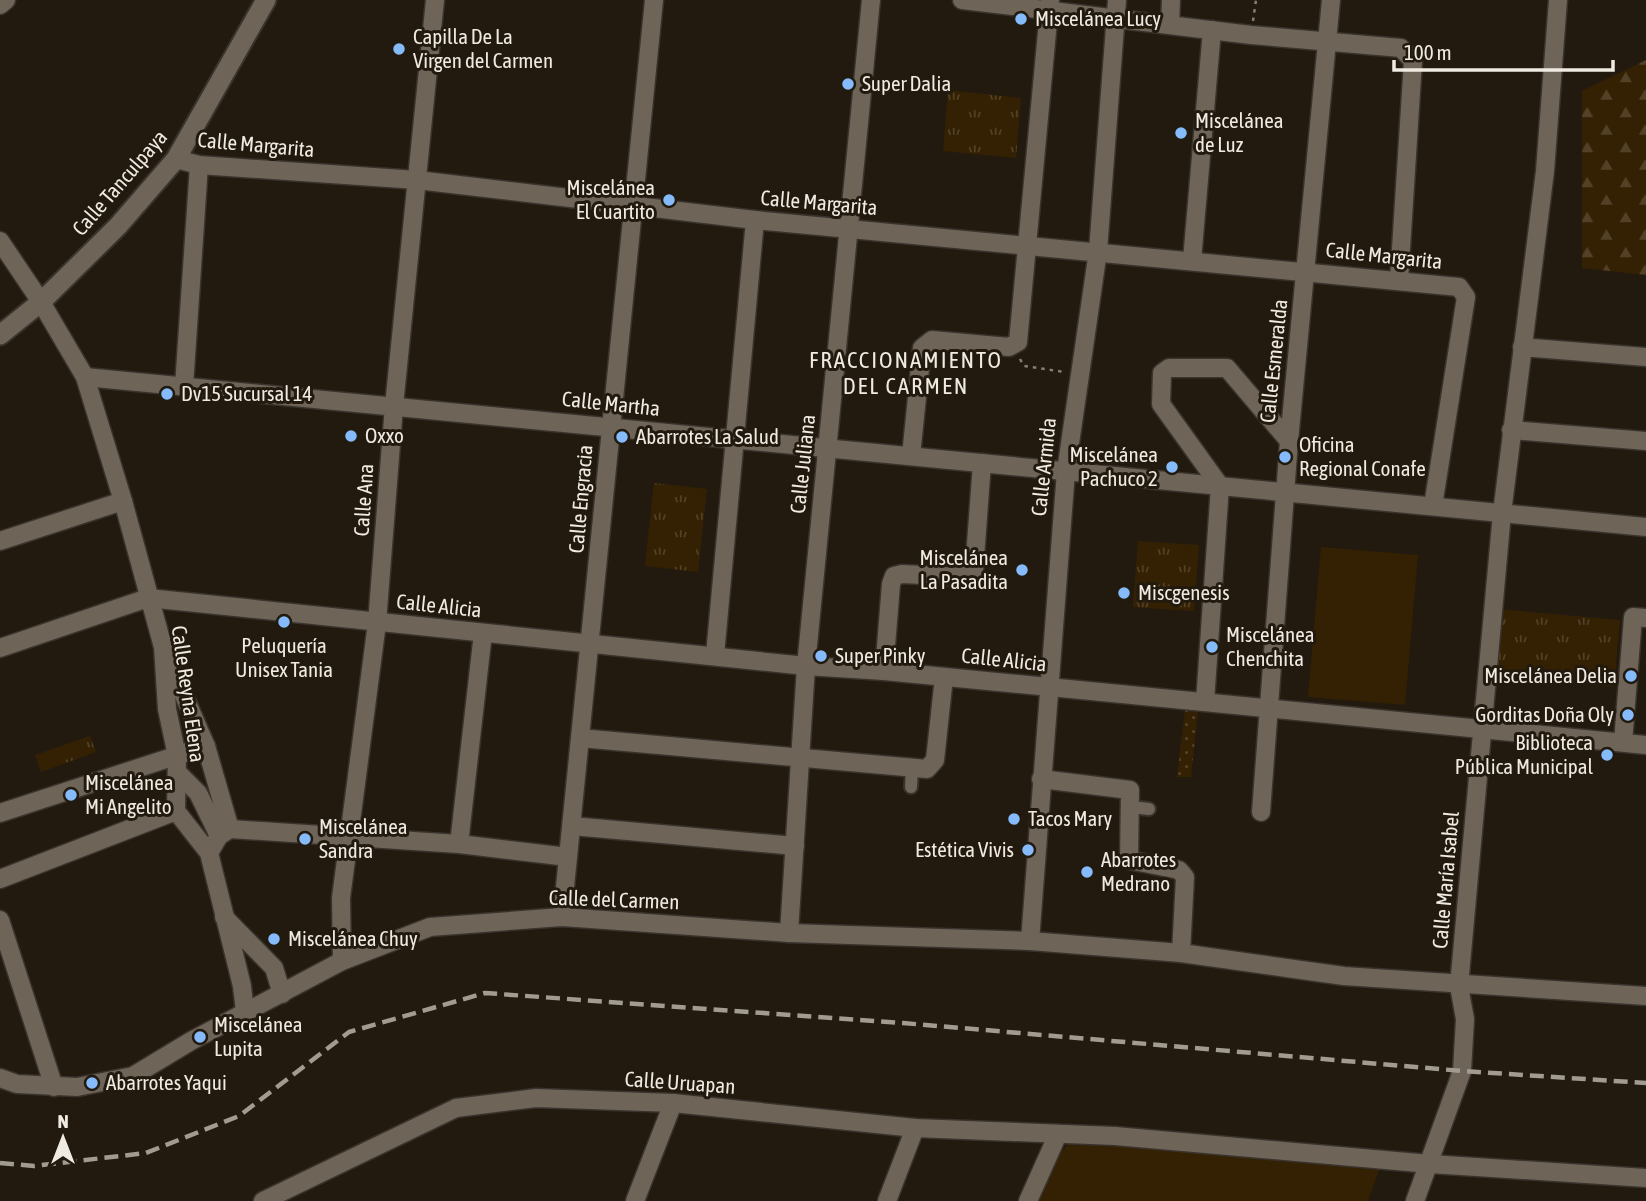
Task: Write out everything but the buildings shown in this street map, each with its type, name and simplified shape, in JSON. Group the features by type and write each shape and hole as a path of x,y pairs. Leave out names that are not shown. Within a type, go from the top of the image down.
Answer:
{"street":[{"path":"0,5 6,0"},
{"name":"Calle Tanculpaya","path":"0,335 41,302 118,226 176,159 266,0"},
{"name":"Calle Ana","path":"342,961 341,898 377,623 394,406 435,0"},
{"name":"Calle Engracia","path":"562,917 592,645 631,204 654,0"},
{"name":"Calle Juliana","path":"789,933 806,666 871,0"},
{"path":"962,0 1117,9 1170,24 1212,30 1402,48 1413,61 1399,280"},
{"path":"1170,24 1171,0"},
{"name":"Calle Esmeralda","path":"1261,812 1289,441 1331,0"},
{"name":"Calle María Isabel","path":"1415,1201 1462,1071 1465,1018 1459,986 1502,513 1545,171 1558,0"},
{"path":"911,456 922,348 925,343 932,340 1014,346 1018,342 1050,5"},
{"name":"Calle Armida","path":"1030,941 1066,471 1098,251 1117,9"},
{"path":"1192,260 1212,30"},
{"name":"Calle Margarita","path":"176,159 199,165 417,180 755,220 1307,271 1460,288 1466,298 1433,506"},
{"path":"184,386 199,165"},
{"path":"715,655 755,220"},
{"path":"0,235 0,241 41,302 85,377"},
{"path":"1522,347 1646,357"},
{"path":"1205,702 1220,486 1161,404 1159,395 1165,370 1227,368 1289,441"},
{"name":"Calle Martha","path":"85,377 1646,527"},
{"name":"Calle Reyna Elena","path":"85,377 163,647 167,709 177,764 176,811"},
{"path":"1511,430 1646,441"},
{"path":"884,671 891,583 894,576 902,574 964,577 974,571 982,463"},
{"path":"0,541 123,501"},
{"path":"0,648 148,598"},
{"name":"Calle Alicia","path":"148,598 592,645 1646,745"},
{"path":"1623,742 1640,618"},
{"path":"460,844 483,633"},
{"path":"163,647 206,746 224,832 209,853"},
{"path":"580,738 801,757 911,778 931,767 935,760 943,677"},
{"path":"0,813 177,764 206,746"},
{"path":"177,764 224,832"},
{"path":"1041,779 1126,788 1132,795 1129,860 1179,870 1185,877 1180,953"},
{"path":"1131,807 1149,809"},
{"path":"0,879 176,811 209,853 242,986 245,1012"},
{"path":"572,826 795,846"},
{"path":"224,832 460,844 568,857"},
{"path":"223,916 274,968 282,994"},
{"name":"Calle del Carmen","path":"0,1078 17,1084 77,1087 133,1076 342,961 430,927 562,917 789,933 1030,941 1180,953 1344,976 1459,986 1646,996"},
{"path":"0,920 54,1087"},
{"name":"Calle Uruapan","path":"263,1201 456,1108 537,1098 673,1102 915,1128 1115,1136 1430,1164 1646,1178"},
{"path":"635,1201 673,1102"},
{"path":"887,1201 915,1128"},
{"path":"1028,1201 1058,1134"}],"path":[{"path":"1251,35 1256,0"},
{"path":"1014,346 1024,366 1078,374"}],"green space":[{"path":"1646,60 1646,275 1582,268 1582,91"},
{"path":"948,90 1021,98 1016,158 943,151"},
{"path":"654,483 707,489 698,572 645,566"},
{"path":"1138,541 1199,545 1194,611 1133,607"},
{"path":"1321,547 1418,555 1405,705 1308,697"},
{"path":"1497,609 1620,620 1614,687 1491,676"},
{"path":"1185,710 1198,711 1191,777 1177,777"},
{"path":"90,736 96,752 41,772 35,755"},
{"path":"1105,1138 1135,1148 1381,1164 1368,1201 1036,1201 1050,1167 1071,1140"}],"railway":[{"path":"0,1163 34,1166 146,1153 239,1116 349,1032 485,993 903,1023 1462,1071 1646,1083"}],"place":[{"name":"Miscelánea Lucy","path":"1021,19"},
{"name":"Capilla De La Virgen del Carmen","path":"399,49"},
{"name":"Super Dalia","path":"848,84"},
{"name":"Miscelánea de Luz","path":"1181,133"},
{"name":"Miscelánea El Cuartito","path":"669,200"},
{"name":"Dv15 Sucursal 14","path":"167,394"},
{"name":"Oxxo","path":"351,436"},
{"name":"Abarrotes La Salud","path":"622,437"},
{"name":"Oficina Regional Conafe","path":"1285,457"},
{"name":"Miscelánea Pachuco 2","path":"1172,467"},
{"name":"Miscelánea La Pasadita","path":"1022,570"},
{"name":"Miscgenesis","path":"1124,593"},
{"name":"Peluquería Unisex Tania","path":"284,622"},
{"name":"Miscelánea Chenchita","path":"1212,647"},
{"name":"Super Pinky","path":"821,656"},
{"name":"Miscelánea Delia","path":"1631,676"},
{"name":"Gorditas Doña Oly","path":"1628,715"},
{"name":"Biblioteca Pública Municipal","path":"1607,755"},
{"name":"Miscelánea Mi Angelito","path":"71,795"},
{"name":"Tacos Mary","path":"1014,819"},
{"name":"Miscelánea Sandra","path":"305,839"},
{"name":"Estética Vivis","path":"1028,850"},
{"name":"Abarrotes Medrano","path":"1087,872"},
{"name":"Miscelánea Chuy","path":"274,939"},
{"name":"Miscelánea Lupita","path":"200,1037"},
{"name":"Abarrotes Yaqui","path":"92,1083"}],"district":[{"name":"FRACCIONAMIENTO DEL CARMEN","path":"906,373"}]}
